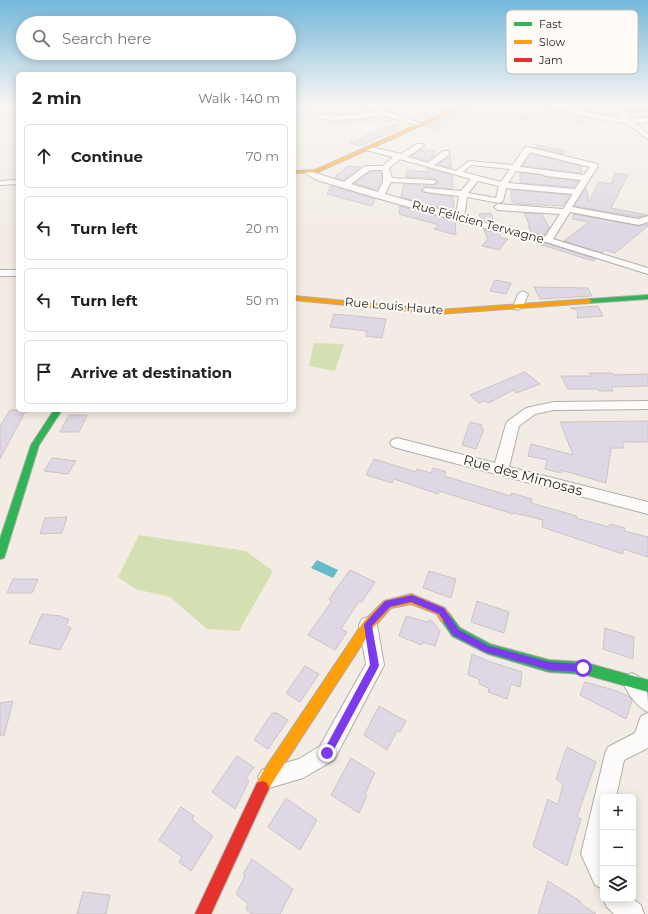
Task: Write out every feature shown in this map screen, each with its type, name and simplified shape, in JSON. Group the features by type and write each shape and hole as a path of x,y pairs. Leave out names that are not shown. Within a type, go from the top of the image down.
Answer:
{"street":[{"path":"296,172 309,173 316,171 374,146"},
{"path":"345,185 368,168 385,168 400,157 420,146"},
{"path":"369,148 503,185 578,192"},
{"path":"497,214 503,185 528,149 550,166 587,178"},
{"path":"429,165 446,153"},
{"path":"458,173 469,163 515,168 594,166 548,240"},
{"path":"537,188 550,166"},
{"path":"380,196 389,180 389,173 385,168"},
{"path":"419,197 445,170"},
{"name":"Rue Félicien Terwagne","path":"309,173 320,178 380,196 419,197 460,218 497,214 548,240 648,271"},
{"path":"460,218 463,194 476,178"},
{"path":"389,180 433,182"},
{"path":"0,183 16,182"},
{"path":"419,197 463,194 497,214 566,210 642,225 648,219"},
{"path":"0,273 16,273"},
{"path":"518,307 523,294"},
{"name":"Rue Louis Haute","path":"296,298 439,312 648,297"},
{"path":"501,469 513,424 531,411 554,406 648,406"},
{"path":"0,556 35,445 57,412"},
{"name":"Rue des Mimosas","path":"397,443 648,508"},
{"path":"203,914 267,778 368,625 388,604 412,599 441,611 456,632 488,649 549,666 583,668 640,684 648,702"},
{"path":"267,778 303,768 327,753 375,665 368,625"},
{"path":"606,794 615,754 643,740 648,723"},
{"path":"600,818 592,854 600,871"},
{"path":"618,902 632,914"}],"green space":[{"path":"314,343 344,344 335,371 309,366"},
{"path":"139,535 246,551 273,571 239,631 207,629 170,597 135,589 118,577"}],"water":[{"path":"317,560 338,570 333,578 311,568"}],"building":[{"path":"540,146 566,151 563,154 535,147"},
{"path":"421,150 435,151 434,156 428,161 411,156"},
{"path":"531,154 580,166 582,173 523,166"},
{"path":"448,158 451,158 451,168 438,164"},
{"path":"347,166 361,167 344,180 335,178 338,173 340,174"},
{"path":"427,168 452,175 453,189 426,187 421,191 453,197 454,212 401,197 404,184 433,186 438,183 438,181 433,178 406,177 407,170 428,172"},
{"path":"370,172 382,172 382,178 377,190 354,183"},
{"path":"520,173 578,181 574,187 520,183"},
{"path":"615,173 628,175 611,208 647,215 638,217 574,206 586,188 589,202 599,182 611,184"},
{"path":"331,186 375,199 372,206 327,194"},
{"path":"511,190 570,195 563,206 520,204 512,202"},
{"path":"400,206 455,221 456,235 434,229 439,225 399,214"},
{"path":"491,213 495,224 481,220 479,214"},
{"path":"524,213 542,214 549,228 544,235 531,232"},
{"path":"574,214 639,226 648,224 648,226 615,253 605,250 602,253 564,241 589,222 572,219"},
{"path":"484,230 499,233 501,238 508,239 499,250 482,246 488,239"},
{"path":"535,241 596,259 593,261 536,243"},
{"path":"495,280 511,283 506,294 490,291"},
{"path":"534,287 588,288 592,296 540,299"},
{"path":"598,306 603,316 577,318 578,310 570,308"},
{"path":"334,314 386,319 382,338 366,336 367,331 330,327"},
{"path":"525,372 540,384 516,393 513,390 489,403 485,401 479,403 470,395"},
{"path":"589,373 612,373 614,375 648,374 648,386 611,387 613,391 599,391 597,389 568,389 561,376 591,376"},
{"path":"10,410 25,412 0,459 0,426"},
{"path":"69,415 87,415 79,432 60,432"},
{"path":"648,421 648,442 622,442 624,448 611,448 606,483 561,470 561,473 545,469 547,460 528,456 531,444 573,455 560,422"},
{"path":"470,422 482,425 481,429 484,429 476,449 462,445"},
{"path":"52,458 76,461 68,474 44,471"},
{"path":"374,459 416,472 417,469 431,473 433,468 446,472 444,476 511,496 511,493 532,499 531,503 577,516 576,518 609,527 610,524 625,528 624,531 648,537 648,557 623,549 623,554 542,527 543,520 513,514 439,491 438,494 394,479 392,483 366,475"},
{"path":"67,517 62,533 40,534 45,518"},
{"path":"350,570 375,582 362,602 359,601 341,629 347,632 335,650 308,635 332,601 329,599"},
{"path":"429,571 456,579 451,598 423,588"},
{"path":"13,579 38,579 32,593 7,593"},
{"path":"477,601 509,612 504,633 471,622"},
{"path":"42,614 61,616 69,619 66,626 71,628 60,650 29,643"},
{"path":"406,616 427,622 429,620 433,622 440,631 435,646 423,642 422,645 399,636"},
{"path":"605,628 634,637 633,659 603,649"},
{"path":"472,654 522,672 520,687 511,684 507,699 488,692 489,688 479,684 479,679 468,675"},
{"path":"305,666 319,674 300,702 286,693"},
{"path":"585,682 617,691 630,697 632,701 626,719 580,695"},
{"path":"13,701 4,736 0,735 0,703"},
{"path":"379,706 406,721 400,732 397,731 387,750 364,735"},
{"path":"272,713 277,713 288,720 268,749 254,740"},
{"path":"567,747 596,762 577,817 581,819 567,866 533,846 548,799 558,805 563,784 556,779"},
{"path":"237,756 254,767 246,778 249,781 235,809 212,792"},
{"path":"351,758 375,773 365,794 367,796 359,813 331,795"},
{"path":"286,798 317,820 300,850 268,827"},
{"path":"181,807 194,816 192,820 213,836 191,871 179,862 182,857 159,840"},
{"path":"252,859 293,889 280,914 252,914 246,910 248,904 236,894 245,876 243,874"},
{"path":"548,881 580,901 581,904 596,914 538,914"},
{"path":"83,892 110,895 106,914 77,914"}],"traffic: fast":[{"path":"589,301 648,297"},
{"path":"0,555 35,445 57,412"},
{"path":"445,617 456,632 488,649 549,666 583,668 648,686"}],"traffic: slow":[{"path":"296,172 316,171 373,146"},
{"path":"296,298 439,312 589,301"},
{"path":"262,788 267,778 368,625 388,604 411,599 441,611 445,617"}],"traffic: jam":[{"path":"203,914 262,788"}],"route":[{"path":"327,753 375,665 368,625 388,604 412,599 441,611 456,632 488,649 549,666 583,668"}]}
